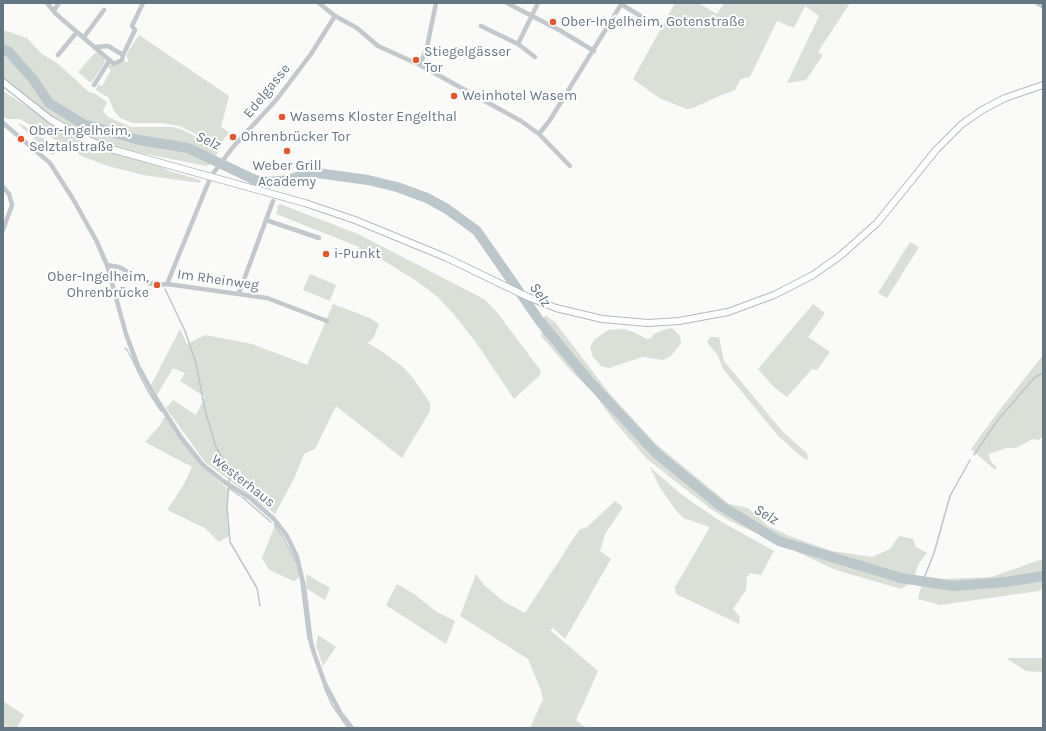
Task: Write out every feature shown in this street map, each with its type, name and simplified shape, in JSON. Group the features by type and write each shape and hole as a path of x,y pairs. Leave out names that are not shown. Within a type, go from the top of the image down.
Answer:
{"main road":[{"path":"3,82 26,102"},
{"path":"3,87 60,126 93,142 355,220 423,247 528,297 556,308 584,316 618,322 648,323 693,319 728,312 768,298 799,283 827,266 853,246 877,223 936,150 962,124 982,110 1005,98 1043,85"}],"street":[{"path":"47,3 56,14 114,64 120,62 135,30 132,26 143,3"},
{"path":"54,10 59,3"},
{"path":"320,3 335,16 357,28 378,46 420,65 521,121 539,134 570,166"},
{"path":"420,65 427,48 436,3"},
{"path":"507,3 594,51"},
{"path":"518,44 533,16 538,3"},
{"path":"539,134 550,120 594,51 622,3 656,25"},
{"path":"1038,3 1043,6"},
{"path":"84,37 104,10"},
{"name":"Edelgasse","path":"167,284 211,176 226,155 277,99 311,54 335,16"},
{"path":"481,26 518,44 535,57"},
{"path":"58,55 77,32"},
{"path":"96,47 108,46 122,55"},
{"path":"94,85 109,61"},
{"name":"Westerhaus","path":"3,123 50,163 73,199 107,265 131,349 154,395 180,436 202,464 250,498 274,519 287,536 297,557 304,587 311,643 315,656 325,684 341,714 352,728"},
{"path":"3,187 9,194 12,205 3,230"},
{"path":"239,293 273,201"},
{"path":"266,220 319,238"},
{"name":"Im Rheinweg","path":"107,265 119,267 148,283 157,285 167,284 267,298 326,321"}],"shaded area":[{"path":"675,3 701,3 700,4 717,14 724,3 850,3 818,52 823,55 806,80 787,83 819,16 805,6 794,28 777,21 750,77 741,79 735,90 693,108 687,109 659,98 633,79"},
{"path":"3,30 27,38 42,54 57,63 89,92 94,93 107,102 103,111 108,117 131,127 173,127 183,130 220,149 211,164 206,166 121,149 81,134 43,111 3,80"},
{"path":"139,35 229,96 221,127 229,132 219,146 180,126 161,123 133,123 120,118 114,111 109,98 96,90 98,84 102,86 111,70 108,67 110,65 115,66 122,62 129,62 126,55"},
{"path":"96,52 104,58 105,62 91,83 78,72"},
{"path":"3,91 69,134 90,145 201,180 200,183 143,175 108,166 84,157 20,119 7,119 3,116"},
{"path":"17,123 21,124 61,150 52,155"},
{"path":"280,204 358,234 484,299 496,311 541,371 540,375 514,399 477,344 438,297 418,282 381,259 358,249 359,247 276,214 278,208 276,207"},
{"path":"910,242 919,247 887,298 878,293"},
{"path":"310,274 336,285 330,301 303,290"},
{"path":"333,304 370,318 379,324 374,337 368,343 403,367 413,378 430,403 430,411 402,458 336,406 315,449 304,454 294,479 275,514 205,462 166,408 173,400 196,415 205,397 180,381 185,373 173,368 157,395 151,385 180,329 187,344 205,335 252,344 307,365"},
{"path":"813,304 825,313 808,337 830,352 817,370 812,369 787,397 774,387 758,369"},
{"path":"545,315 555,322 609,393 656,444 729,504 748,508 768,526 792,537 832,551 872,557 890,549 899,536 913,539 916,547 927,553 919,563 912,582 901,589 836,570 730,521 711,509 647,459 614,421 593,392 570,370 541,336"},
{"path":"672,328 680,336 681,343 671,356 663,360 642,357 609,368 601,366 593,357 590,348 594,340 608,330 624,329 647,339 663,330"},
{"path":"710,337 719,337 724,361 783,432 807,453 808,460 803,458 778,436 723,369 718,356 707,342"},
{"path":"1043,355 1043,436 1039,440 1033,439 1016,448 1007,448 988,454 992,463 997,467 995,470 971,449"},
{"path":"165,416 198,463 229,490 227,520 229,536 219,542 205,528 167,510 183,486 192,467 145,442 160,425"},
{"path":"650,467 682,495 720,521 774,551 761,575 750,573 747,577 746,590 733,609 740,617 739,624 676,594 675,587 710,527 683,518 659,486"},
{"path":"615,501 623,507 605,534 600,551 611,559 565,639 553,628 550,630 598,671 576,720 586,728 530,728 543,699 541,690 528,659 460,616 476,574 484,585 503,601 525,613 579,530 587,527"},
{"path":"275,525 296,563 300,577 294,581 269,570 262,558"},
{"path":"1043,560 1043,587 1039,591 940,605 918,599 922,583 929,577 944,579 991,577"},
{"path":"306,574 330,588 325,600 307,589"},
{"path":"397,584 414,594 437,612 455,621 446,644 386,605"},
{"path":"318,635 336,647 323,666 316,646"},
{"path":"1006,658 1043,658 1043,672 1026,671"},
{"path":"3,701 24,715 17,728 3,728"}],"waterway":[{"name":"Selz","path":"3,49 9,52 33,79 49,103 83,124 139,140 188,148 255,180 268,182 289,180 310,172 368,180 397,187 427,198 447,209 477,231 539,320 589,381 656,453 721,506 779,541 901,578 953,586 1006,582 1043,576"},
{"path":"165,289 185,331 196,363 205,410 216,447 230,471 227,506 230,542 257,588 260,606"},
{"path":"125,348 128,351"},
{"path":"129,353 137,369"},
{"path":"137,370 161,411"},
{"path":"974,455 997,421 1035,377 1043,373"},
{"path":"923,581 934,553 950,496 970,460"},
{"path":"229,488 240,496"},
{"path":"242,497 271,522"},
{"path":"274,524 283,537 296,562"},
{"path":"301,582 308,639"},
{"path":"324,687 332,705 348,728"}],"place":[{"name":"Ober-Ingelheim, Gotenstraße","path":"553,22"},
{"name":"Stiegelgässer Tor","path":"416,60"},
{"name":"Weinhotel Wasem","path":"454,96"},
{"name":"Wasems Kloster Engelthal","path":"282,117"},
{"name":"Ohrenbrücker Tor","path":"233,137"},
{"name":"Ober-Ingelheim, Selztalstraße","path":"21,139"},
{"name":"Weber Grill Academy","path":"287,151"},
{"name":"i-Punkt","path":"326,254"},
{"name":"Ober-Ingelheim, Ohrenbrücke","path":"157,285"}]}
